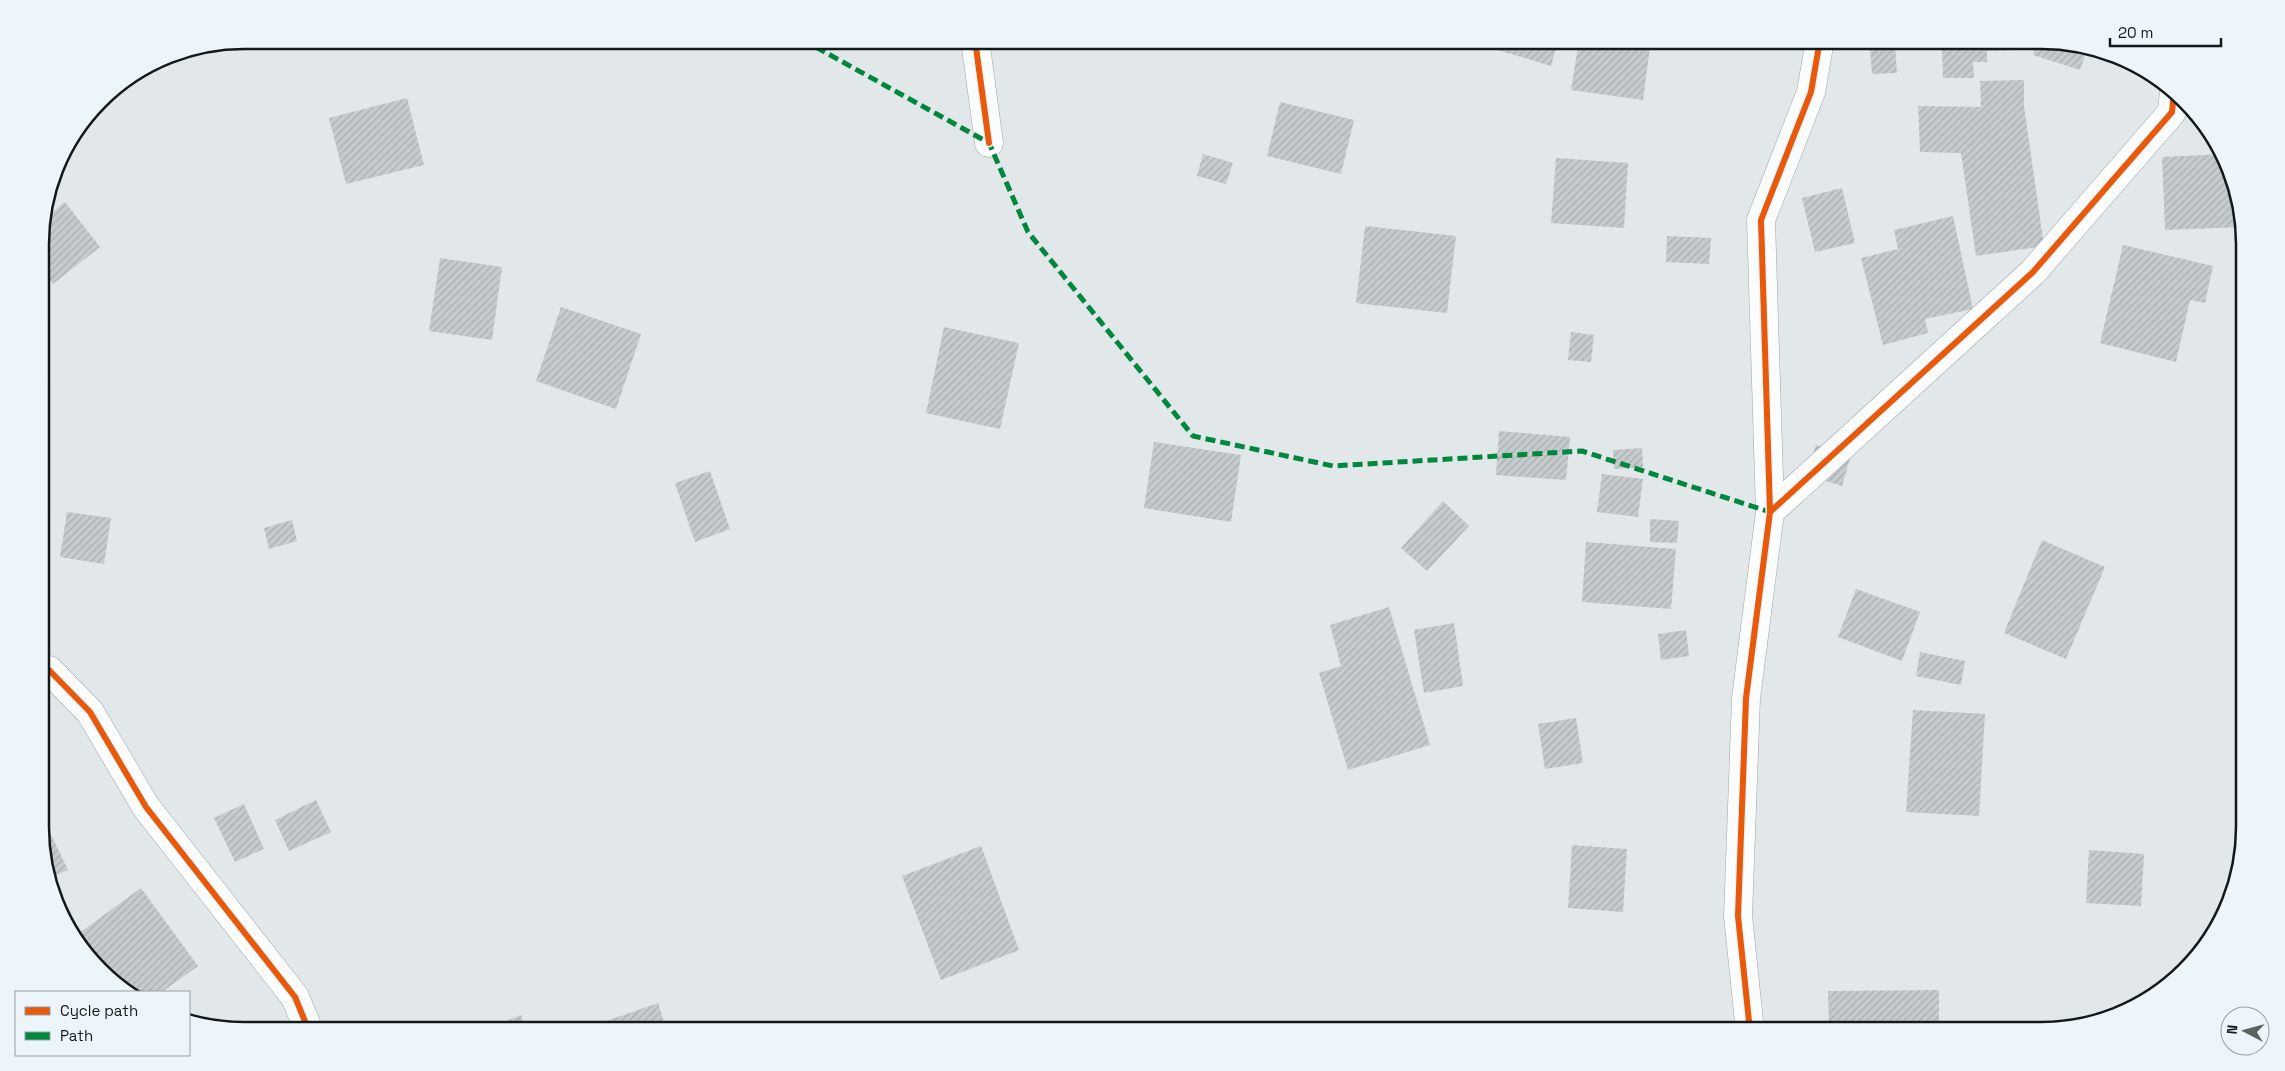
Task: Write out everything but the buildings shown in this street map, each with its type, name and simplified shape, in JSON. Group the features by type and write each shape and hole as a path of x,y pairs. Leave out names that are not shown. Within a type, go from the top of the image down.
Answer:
{"street":[{"path":"976,49 988,143"},
{"path":"1749,1022 1738,916 1746,698 1770,512 1761,220 1811,92 1818,49"},
{"path":"1770,512 2034,272 2172,112 2173,100"},
{"path":"49,670 90,712 146,808 295,996 305,1022"}],"marked path":[{"path":"819,49 989,143 1028,232 1193,436 1333,466 1582,451 1770,512"}],"cycle path":[{"path":"976,49 989,143"},
{"path":"1749,1022 1738,916 1746,698 1770,512 1761,220 1811,92 1818,49"},
{"path":"1770,512 2033,272 2172,112 2173,100"},
{"path":"49,670 90,712 146,807 295,997 305,1022"}]}
